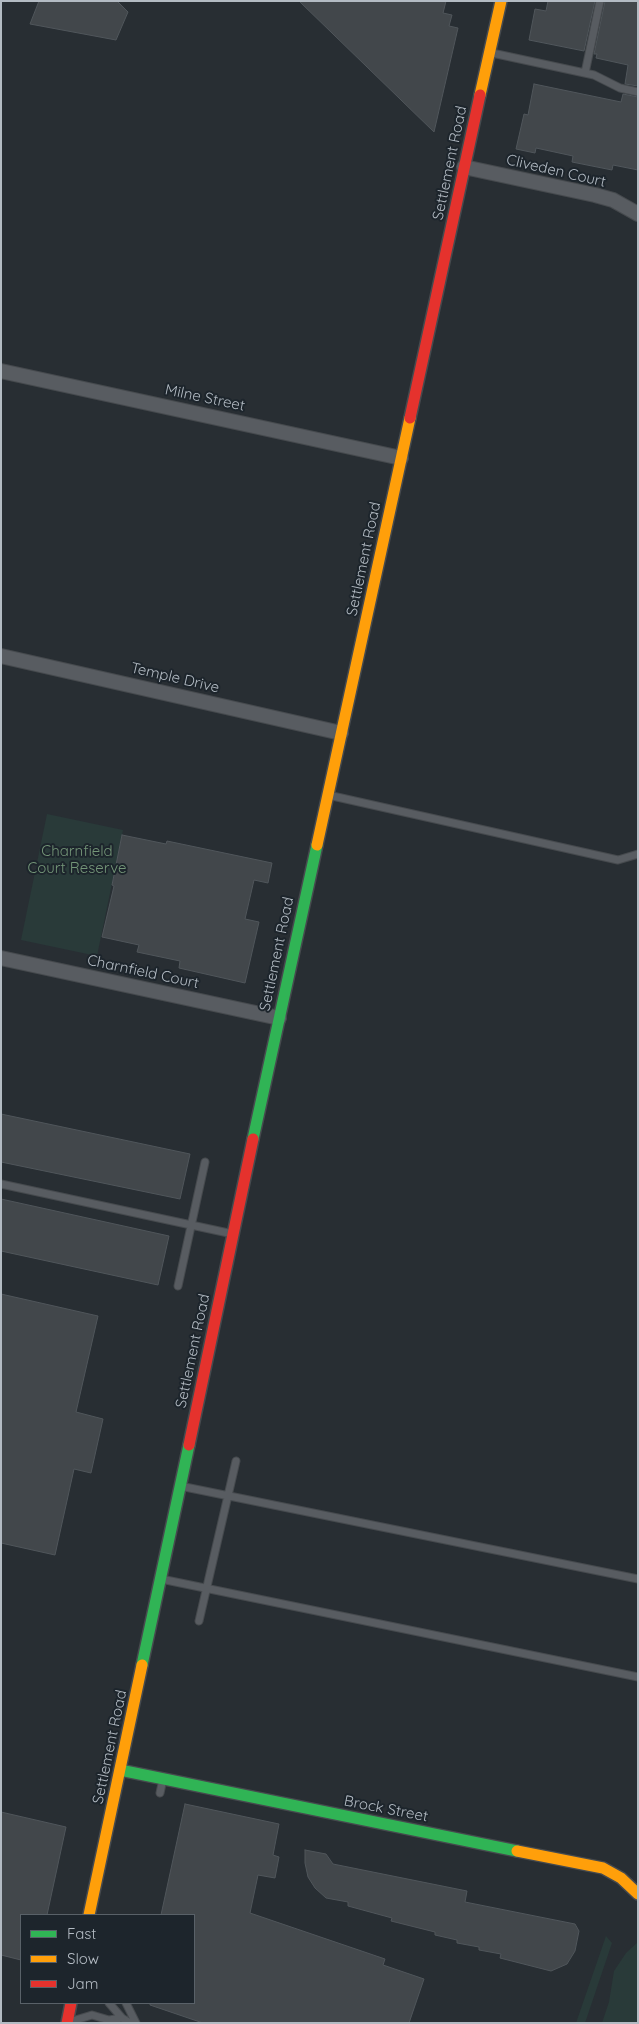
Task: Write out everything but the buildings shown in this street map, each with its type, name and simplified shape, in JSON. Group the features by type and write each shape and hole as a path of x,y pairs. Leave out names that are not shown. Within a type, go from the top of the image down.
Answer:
{"main road":[{"name":"Settlement Road","path":"89,1914 279,1018 500,1"},
{"name":"Brock Street","path":"120,1770 603,1868 621,1878 638,1894"},
{"path":"67,2023 71,2004"}],"street":[{"name":"Cliveden Court","path":"464,168 595,195 613,200 638,214"},
{"name":"Milne Street","path":"1,371 401,458"},
{"name":"Temple Drive","path":"1,656 341,732"},
{"name":"Charnfield Court","path":"1,958 279,1018"}],"lane":[{"path":"585,73 600,1"},
{"path":"489,52 585,73 604,79 620,88 638,92"},
{"path":"328,795 618,860 638,854"},
{"path":"178,1286 205,1162"},
{"path":"1,1184 233,1234"},
{"path":"199,1620 236,1461"},
{"path":"180,1486 638,1579"},
{"path":"160,1579 638,1677"},
{"path":"160,1793 163,1779"},
{"path":"111,2004 122,2018 130,2023"},
{"path":"126,2004 136,2023"},
{"path":"67,2023 92,2015 109,2020 122,2018"}],"green space":[{"name":"Charnfield Court Reserve","path":"47,814 123,830 97,956 21,940"},
{"path":"606,1936 612,1943 585,2023 576,2023"},
{"path":"638,1942 638,2023 602,2023 609,2002 614,1971 626,1953"}],"traffic: fast":[{"path":"253,1139 317,845"},
{"path":"142,1665 189,1445"},
{"path":"120,1770 517,1851"}],"traffic: slow":[{"path":"480,95 501,1"},
{"path":"317,845 410,418"},
{"path":"89,1914 142,1665"},
{"path":"517,1851 603,1868 621,1878 638,1894"}],"traffic: jam":[{"path":"410,418 480,95"},
{"path":"189,1445 253,1139"},
{"path":"67,2023 71,2004"}]}
